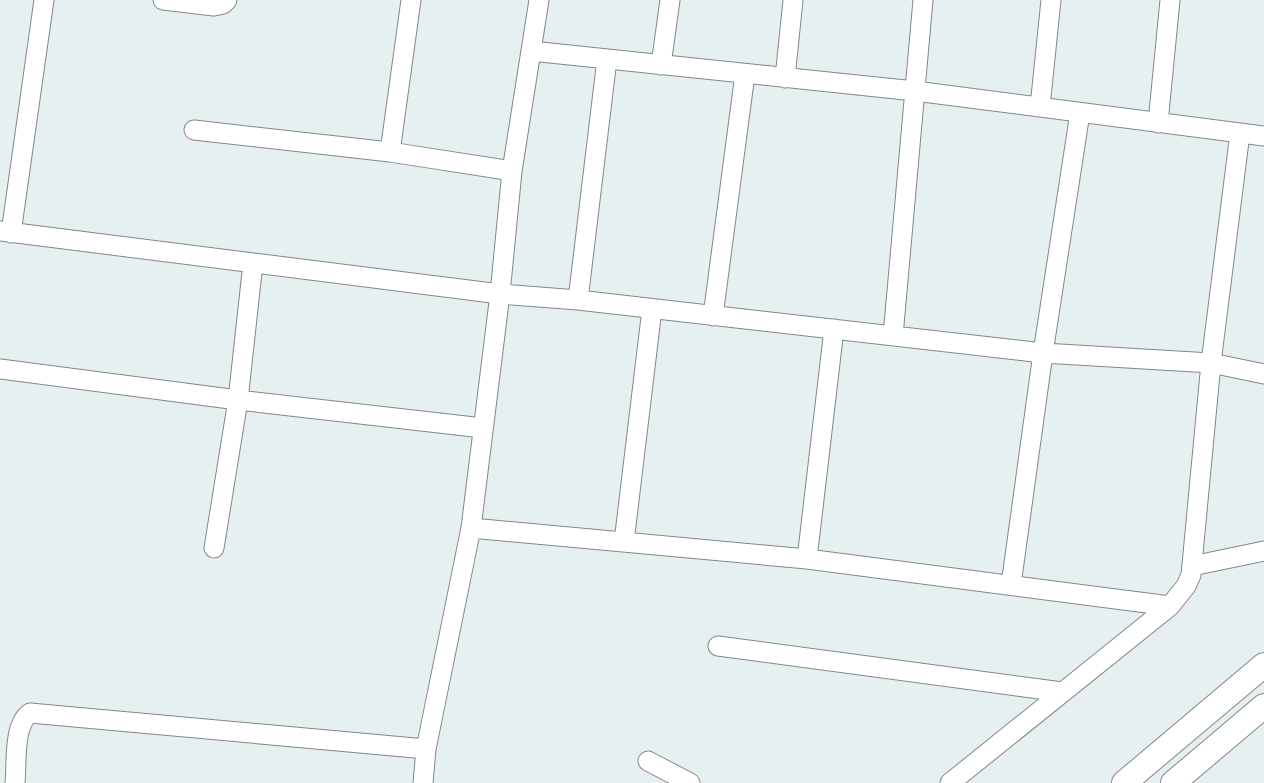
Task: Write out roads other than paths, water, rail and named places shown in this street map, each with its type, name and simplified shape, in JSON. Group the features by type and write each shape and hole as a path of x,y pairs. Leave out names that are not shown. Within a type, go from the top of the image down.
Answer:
{"street":[{"path":"44,0 6,232 500,294 578,300 1043,353 1211,363 1264,374"},
{"path":"163,0 214,6 224,4 227,0"},
{"path":"390,152 411,0"},
{"path":"423,783 426,749 471,528 500,294 512,171 538,0"},
{"path":"661,65 670,0"},
{"path":"785,78 794,0"},
{"path":"893,336 923,0"},
{"path":"1040,108 1051,0"},
{"path":"1158,123 1170,0"},
{"path":"531,51 915,91 1264,136"},
{"path":"578,300 607,59"},
{"path":"713,316 744,74"},
{"path":"1011,585 1043,353 1080,113"},
{"path":"194,130 390,152 512,171"},
{"path":"950,783 1170,606 1186,586 1191,575 1211,363 1240,133"},
{"path":"214,548 238,400 253,263"},
{"path":"624,542 652,309"},
{"path":"807,559 834,329"},
{"path":"0,369 238,400 483,428"},
{"path":"471,528 807,559 1170,606"},
{"path":"1192,566 1264,551"},
{"path":"718,646 1062,692"},
{"path":"1124,783 1264,664"},
{"path":"1173,783 1264,706"},
{"path":"15,783 19,731 22,722 30,713 426,749"},
{"path":"648,761 690,783"}]}
